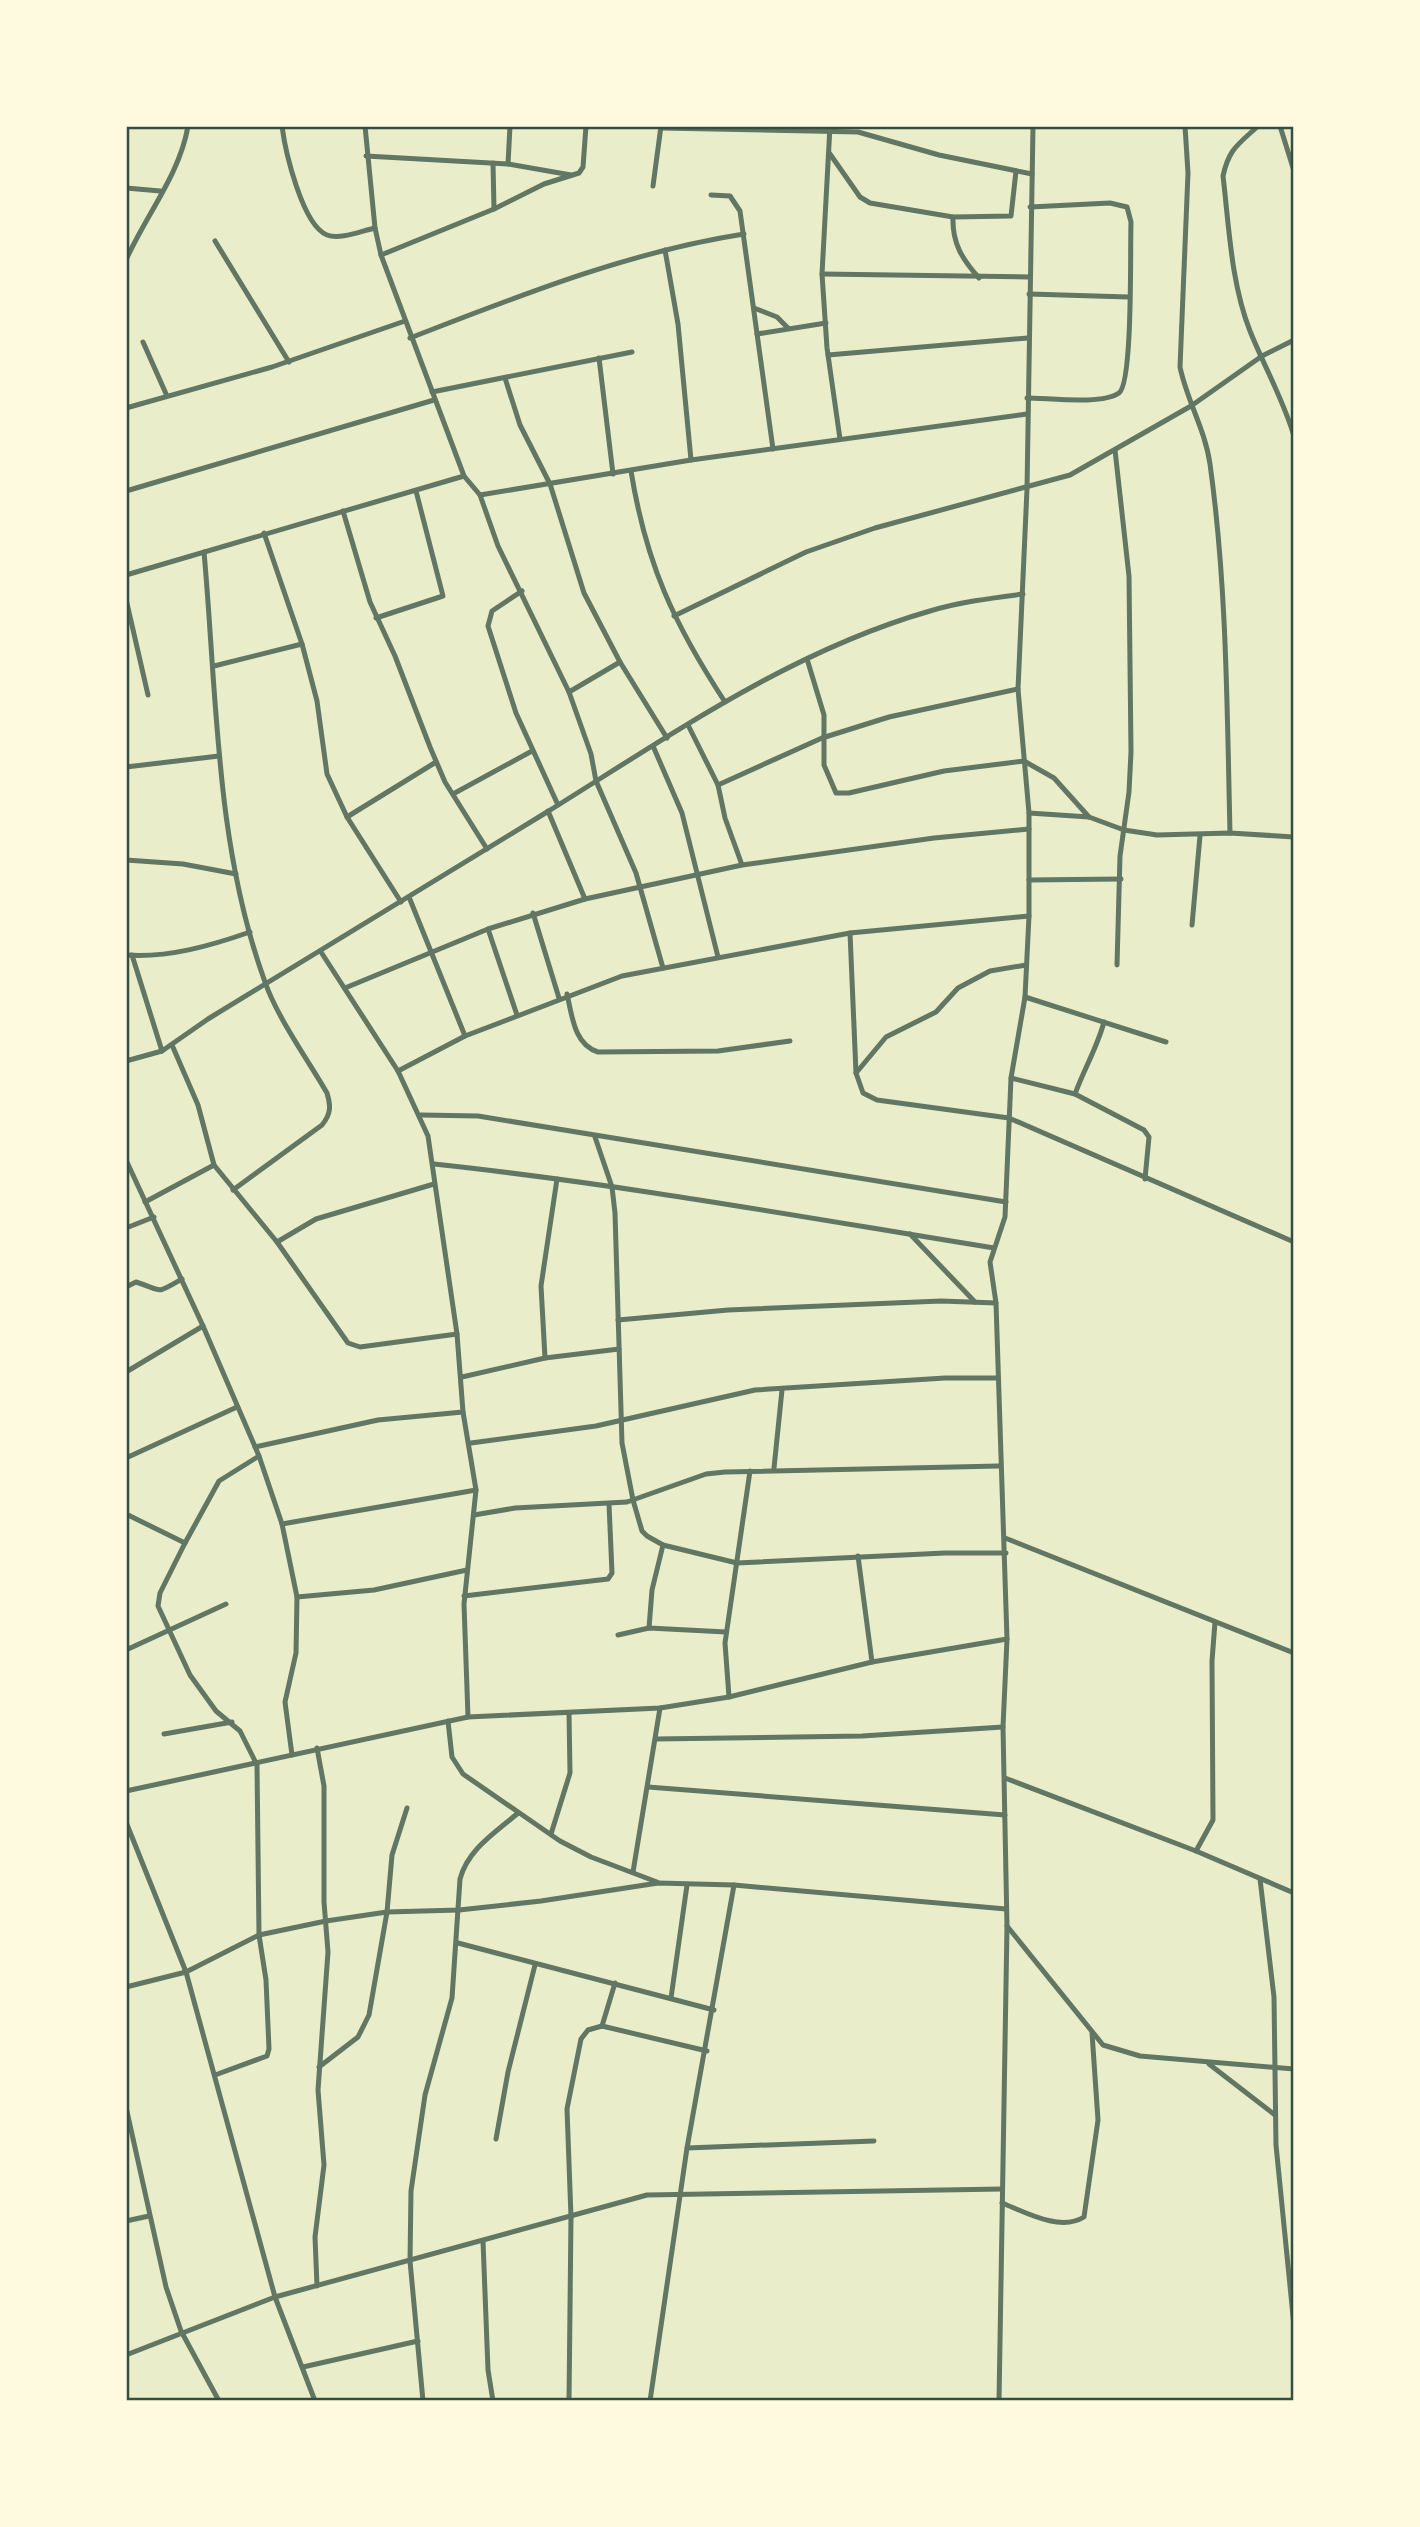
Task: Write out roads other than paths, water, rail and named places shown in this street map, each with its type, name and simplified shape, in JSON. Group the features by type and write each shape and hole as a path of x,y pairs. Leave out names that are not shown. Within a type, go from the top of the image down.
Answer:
{"street":[{"path":"126,260 160,191 174,173 183,153 188,126"},
{"path":"282,126 293,177 310,217 319,230 327,235 337,236 375,228"},
{"path":"365,126 375,228 381,255 410,338 464,476 480,495 498,546 569,692 588,745 596,781 641,888 663,968"},
{"path":"508,163 510,126"},
{"path":"381,255 494,209 544,184 579,173 583,167 586,126"},
{"path":"999,2401 1007,1926 1003,1727 1007,1639 1006,1553 999,1466 996,1303 990,1273 994,1248 1002,1232 1006,1202 1012,1078 1025,997 1029,916 1029,813 1018,689 1027,489 1033,126"},
{"path":"1185,126 1188,173 1180,367 1191,406 1205,439 1210,463 1223,591 1230,833"},
{"path":"1258,126 1238,141 1226,162 1223,176 1237,279 1249,329 1278,389 1294,436"},
{"path":"1280,126 1294,171"},
{"path":"653,186 661,127 830,129 886,137 939,155 1032,174"},
{"path":"830,129 822,274 828,355 841,439"},
{"path":"830,154 860,197 870,204 953,217 1011,216 1016,172"},
{"path":"366,156 508,163 571,175"},
{"path":"493,163 494,209"},
{"path":"126,188 160,191"},
{"path":"710,195 724,194 734,200 740,211 773,449"},
{"path":"1027,398 1098,398 1122,390 1126,382 1129,356 1131,222 1127,207 1110,202 1030,207"},
{"path":"953,217 955,242 967,265 979,278"},
{"path":"410,338 519,296 665,250 744,234"},
{"path":"215,241 289,362"},
{"path":"665,250 678,324 691,460"},
{"path":"822,274 1029,277"},
{"path":"1029,293 1128,297"},
{"path":"754,308 776,317 789,328"},
{"path":"126,408 289,362 405,321"},
{"path":"757,334 826,323"},
{"path":"828,355 1028,338"},
{"path":"674,616 806,552 929,513 1027,489 1070,475 1191,406 1262,356 1294,340"},
{"path":"143,342 167,396"},
{"path":"432,392 632,352"},
{"path":"599,358 612,474"},
{"path":"505,378 520,425 550,484 584,593 620,662 667,738"},
{"path":"126,491 435,400"},
{"path":"480,495 691,460 1027,414"},
{"path":"1115,450 1129,576 1130,760 1117,965"},
{"path":"631,471 643,538 674,616 725,702"},
{"path":"126,575 464,476"},
{"path":"376,618 443,597 416,491"},
{"path":"343,511 376,618 395,656 436,762 487,849"},
{"path":"264,533 302,644 317,701 323,759 347,817 401,902"},
{"path":"204,552 219,756 236,874 265,984 327,1093 330,1114 322,1125 233,1190"},
{"path":"522,591 497,606 489,618 488,626 500,669 532,751 558,806"},
{"path":"126,1061 162,1051 265,984 725,702 807,659 928,611 1023,594"},
{"path":"126,599 148,695"},
{"path":"214,666 302,644"},
{"path":"807,659 822,707 824,765 829,784 839,794 944,771 1024,761 1054,778 1089,817"},
{"path":"569,692 620,662"},
{"path":"718,785 822,738 889,717 1018,689"},
{"path":"688,725 718,785 725,818 742,865"},
{"path":"653,746 682,813 718,957"},
{"path":"453,794 532,751"},
{"path":"126,767 219,756"},
{"path":"347,817 436,762"},
{"path":"548,811 585,899"},
{"path":"1029,813 1089,817 1124,830 1157,835 1200,836 1230,833 1294,837"},
{"path":"345,988 488,929 585,899 742,865 934,838 1029,829"},
{"path":"1192,925 1200,836"},
{"path":"126,860 183,864 236,874"},
{"path":"1029,880 1121,879"},
{"path":"409,897 464,1037"},
{"path":"533,913 559,998"},
{"path":"398,1071 464,1037 567,994 622,976 850,933 1029,916"},
{"path":"488,929 517,1015"},
{"path":"162,1051 129,955 198,948 250,932"},
{"path":"850,933 856,1073 863,1093 877,1100 1009,1118 1294,1242"},
{"path":"321,951 398,1071 421,1115 434,1164 434,1184 457,1334 463,1412 471,1443 476,1490 464,1596 468,1717"},
{"path":"856,1073 886,1037 936,1012 958,988 990,971 1026,965"},
{"path":"567,994 580,1039 591,1050 598,1052 718,1051 790,1041"},
{"path":"1025,997 1166,1042"},
{"path":"1075,1094 1087,1061 1099,1044 1104,1022"},
{"path":"172,1045 198,1105 214,1165 276,1242 353,1347 457,1334"},
{"path":"1012,1078 1075,1094 1147,1132 1145,1179"},
{"path":"421,1115 478,1116 1006,1202"},
{"path":"595,1136 612,1187 621,1421 633,1500 642,1531 663,1545 737,1563 858,1556 1006,1553"},
{"path":"126,1160 182,1279 259,1456 282,1524 297,1597 296,1653 285,1702 292,1755"},
{"path":"434,1164 557,1179 887,1228 994,1248"},
{"path":"145,1202 214,1165"},
{"path":"545,1358 541,1286 557,1179"},
{"path":"276,1242 316,1219 335,1216 434,1184"},
{"path":"126,1228 154,1217"},
{"path":"910,1234 975,1302"},
{"path":"126,1287 136,1282 151,1291 159,1291 182,1279"},
{"path":"618,1320 728,1310 996,1303"},
{"path":"126,1372 203,1326"},
{"path":"462,1377 545,1358 618,1349"},
{"path":"471,1443 621,1421 736,1393 945,1378 998,1378"},
{"path":"774,1468 782,1390"},
{"path":"126,1458 237,1407"},
{"path":"255,1447 378,1420 463,1412"},
{"path":"215,2075 267,2056 266,1980 259,1935 257,1765 246,1740 232,1722 216,1711 203,1696 167,1630 158,1606 160,1592 219,1481 259,1456"},
{"path":"474,1515 515,1507 609,1504 633,1500 706,1474 774,1468 999,1466"},
{"path":"729,1697 725,1665 726,1632 750,1471"},
{"path":"282,1524 476,1490"},
{"path":"464,1596 608,1579 612,1573 609,1504"},
{"path":"126,1514 185,1543"},
{"path":"1005,1538 1294,1653"},
{"path":"649,1628 652,1590 663,1545"},
{"path":"858,1556 872,1662"},
{"path":"297,1597 374,1590 467,1570"},
{"path":"126,1650 226,1604"},
{"path":"1196,1851 1213,1821 1212,1661 1215,1622"},
{"path":"618,1636 649,1628 726,1632"},
{"path":"126,1791 257,1765 317,1748 468,1717 660,1708 729,1697 872,1662 1007,1639"},
{"path":"633,1872 638,1826 648,1787 660,1708"},
{"path":"551,1835 570,1773 569,1713"},
{"path":"448,1721 452,1757 458,1770 551,1835 592,1857 658,1882"},
{"path":"164,1734 232,1722"},
{"path":"656,1739 862,1736 1003,1727"},
{"path":"317,1748 324,1786 328,1952 319,2067 318,2109 324,2182 315,2237 317,2286"},
{"path":"1005,1778 1196,1851 1294,1894"},
{"path":"648,1787 1005,1815"},
{"path":"319,2067 358,2037 369,2015 387,1912 392,1855 407,1808"},
{"path":"423,2401 410,2260 414,2157 425,2095 452,1998 464,1864 477,1847 518,1813"},
{"path":"126,1822 186,1972 275,2297 315,2401"},
{"path":"1259,1879 1273,1997 1275,2115 1294,2326"},
{"path":"126,1987 186,1972 259,1935 326,1921 387,1912 459,1910 541,1902 658,1882 734,1885 1006,1909"},
{"path":"671,1998 687,1885"},
{"path":"650,2401 687,2148 707,2052 734,1885"},
{"path":"1007,1926 1103,2045 1116,2051 1209,2064 1294,2068"},
{"path":"458,1943 714,2010"},
{"path":"496,2139 508,2072 535,1965"},
{"path":"602,2026 615,1983"},
{"path":"569,2401 570,2217 566,2131 569,2089 581,2039 587,2030 602,2026 707,2052"},
{"path":"1002,2203 1040,2219 1064,2222 1084,2217 1098,2120 1092,2033"},
{"path":"1209,2064 1275,2115"},
{"path":"126,2107 149,2216 181,2332 219,2401"},
{"path":"687,2148 874,2141"},
{"path":"126,2356 275,2297 647,2195 1002,2189"},
{"path":"126,2221 149,2216"},
{"path":"1285,2231 1294,2230"},
{"path":"483,2241 488,2370 493,2401"},
{"path":"303,2367 418,2341"}]}
